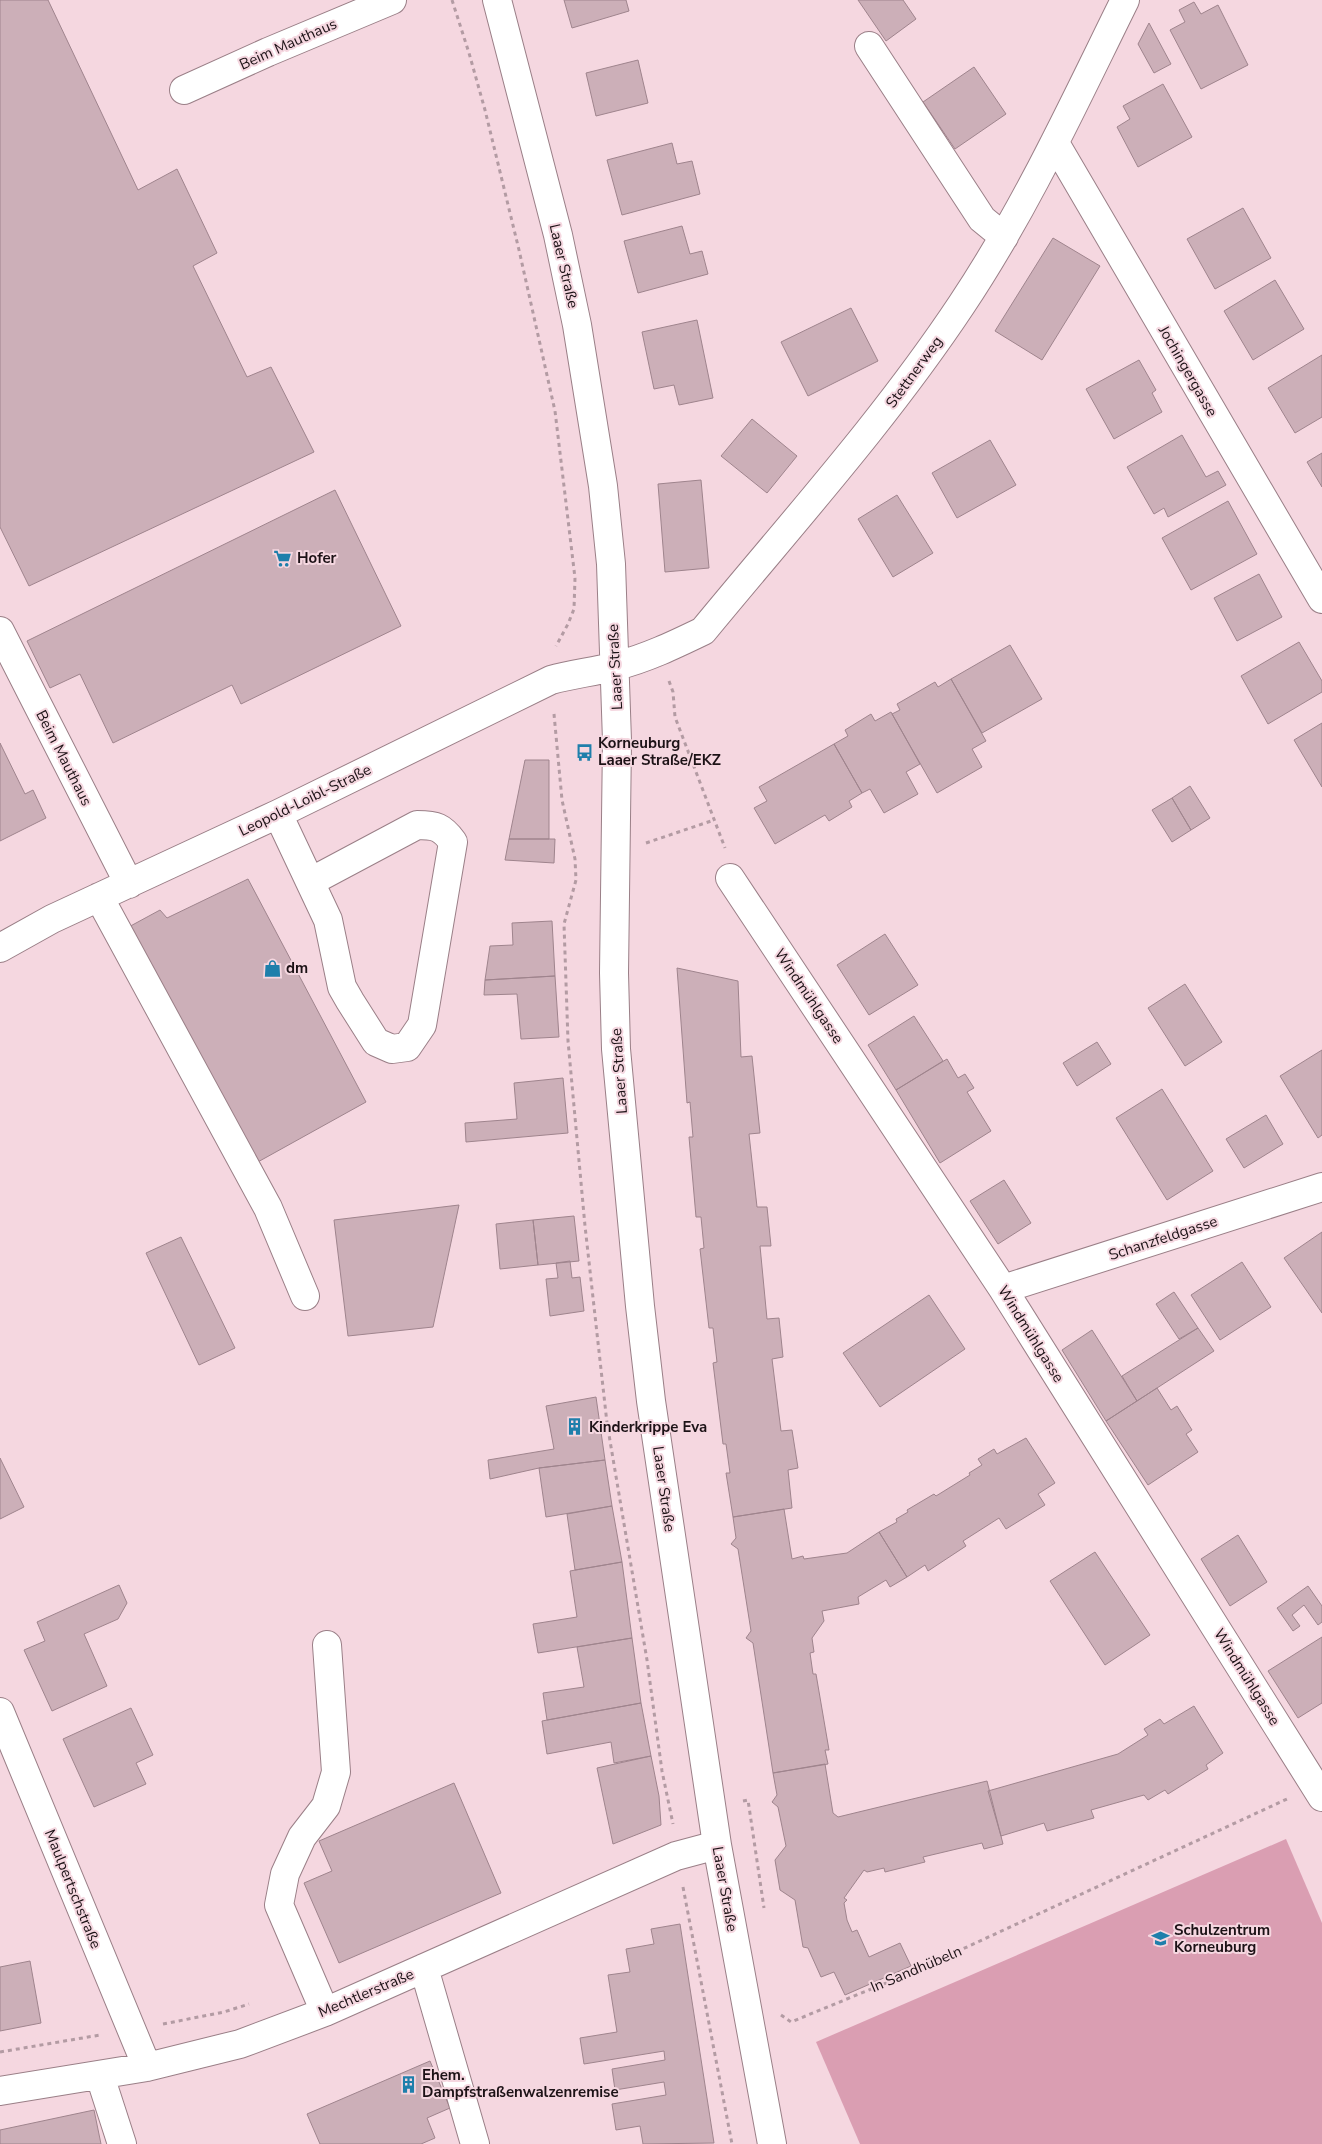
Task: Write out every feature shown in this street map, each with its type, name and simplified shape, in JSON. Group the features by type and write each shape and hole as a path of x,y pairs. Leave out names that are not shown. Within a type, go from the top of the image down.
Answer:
{"street":[{"name":"Beim Mauthaus","path":"184,90 268,52 392,0"},
{"name":"Laaer Straße","path":"497,0 558,235 577,325 603,486 611,564 618,741 614,973 616,1049 639,1296 651,1402 711,1808 772,2144"},
{"name":"Stettnerweg","path":"615,666 661,652 703,631 887,410 962,304 1004,237 1055,143 1124,0"},
{"path":"869,46 982,219 1004,237"},
{"name":"Jochingergasse","path":"1055,143 1322,599"},
{"name":"Beim Mauthaus","path":"0,631 128,884"},
{"name":"Leopold-Loibl-Straße","path":"0,948 99,897 278,814 551,680 615,666"},
{"path":"278,814 310,882 328,920 342,987 350,1002 376,1042 392,1049 407,1047 422,1025 453,842 444,829 428,825 417,825 310,882"},
{"name":"Windmühlgasse","path":"730,878 1003,1289 1320,1788"},
{"path":"99,897 268,1208 305,1296"},
{"name":"Schanzfeldgasse","path":"1003,1289 1322,1187"},
{"path":"325,2012 279,1905 285,1874 302,1837 326,1806 336,1772 327,1645"},
{"name":"Maulpertschstraße","path":"0,1712 147,2067"},
{"name":"Mechtlerstraße","path":"0,2091 147,2067 240,2044 325,2012 676,1856 717,1845"},
{"path":"424,1968 475,2144"},
{"path":"100,2076 122,2144"}],"path":[{"path":"452,0 469,52 487,120 519,250 555,411 574,586 574,609 552,653 551,680"},
{"path":"661,652 672,692 675,717 724,847 730,878"},
{"path":"617,847 654,841 714,820"},
{"name":"In Sandhübeln","path":"780,2015 791,2022 915,1971 1320,1788"},
{"path":"711,1808 748,1800 764,1909"},
{"path":"0,2052 132,2030 224,2012 250,2004"}],"shaded area":[{"name":"Schulzentrum Korneuburg","path":"1286,1839 1322,1923 1322,2144 860,2144 816,2042"}],"building":[{"path":"0,0 48,0 138,190 177,169 217,253 193,266 247,377 271,367 314,452 29,586 0,527"},
{"path":"564,0 626,0 629,11 572,28"},
{"path":"858,0 903,0 916,19 886,41"},
{"path":"1194,2 1201,14 1218,5 1248,65 1201,89 1170,30 1185,22 1179,10"},
{"path":"1149,23 1171,64 1154,73 1138,44"},
{"path":"638,60 648,103 596,116 586,73"},
{"path":"974,67 1006,114 955,149 923,102"},
{"path":"1163,84 1192,137 1138,167 1117,127 1130,119 1123,106"},
{"path":"672,143 677,164 692,161 700,194 622,215 607,160"},
{"path":"1243,208 1271,258 1215,289 1187,239"},
{"path":"682,226 690,254 702,251 708,274 638,293 624,241"},
{"path":"1053,238 1100,266 1042,360 995,331"},
{"path":"1275,280 1304,329 1253,360 1224,311"},
{"path":"851,308 878,361 808,396 781,342"},
{"path":"697,320 713,398 679,405 674,385 654,389 642,332"},
{"path":"1322,355 1322,417 1295,433 1268,388"},
{"path":"1139,360 1156,390 1152,393 1162,412 1114,439 1086,389"},
{"path":"752,419 797,456 767,493 721,456"},
{"path":"1182,435 1206,477 1218,471 1226,485 1168,517 1164,508 1154,514 1127,467"},
{"path":"990,440 1016,485 957,518 932,473"},
{"path":"1322,453 1322,487 1307,462"},
{"path":"701,480 709,568 665,572 658,484"},
{"name":"Hofer","path":"335,490 401,626 241,704 232,685 113,743 80,674 50,688 27,641"},
{"path":"897,495 933,553 893,577 858,519"},
{"path":"1228,501 1257,554 1191,590 1162,538"},
{"path":"1259,574 1282,617 1237,641 1214,598"},
{"path":"1299,642 1322,681 1322,692 1268,724 1241,676"},
{"path":"1010,645 1042,699 982,733 951,679"},
{"path":"951,679 986,741 972,749 982,767 937,793 892,714 900,710 897,704 935,682 938,687"},
{"path":"891,712 920,764 906,772 918,794 884,813 870,789 862,793 834,744 848,736 845,730 871,714 875,721"},
{"path":"1322,723 1322,787 1294,740"},
{"path":"0,743 25,794 33,790 46,818 0,841"},
{"path":"834,744 862,793 849,801 852,807 829,821 825,815 775,844 754,808 767,801 759,787"},
{"path":"525,760 549,760 549,839 509,839"},
{"path":"1190,786 1210,818 1191,830 1172,798"},
{"path":"1172,798 1191,830 1172,842 1152,810"},
{"path":"509,839 555,839 554,863 505,860"},
{"path":"248,879 366,1102 256,1163 125,929 160,910 167,918"},
{"path":"552,921 555,976 485,980 490,946 513,945 512,923"},
{"path":"885,934 918,985 869,1015 837,965"},
{"path":"677,968 738,981 741,1057 752,1056 760,1133 749,1134 757,1207 767,1207 771,1246 760,1246 767,1319 779,1318 783,1357 772,1359 781,1431 792,1430 798,1468 788,1470 792,1508 733,1517 726,1473 730,1473 726,1444 723,1444 713,1363 717,1362 713,1328 709,1328 700,1249 704,1248 701,1217 696,1217 689,1137 693,1137 690,1102 687,1103"},
{"path":"555,976 559,1037 521,1039 517,994 484,995 485,980"},
{"path":"1185,984 1222,1042 1185,1066 1148,1008"},
{"path":"914,1016 943,1061 896,1090 868,1045"},
{"path":"1097,1042 1111,1064 1077,1086 1063,1063"},
{"path":"1322,1050 1322,1135 1318,1138 1280,1076"},
{"path":"947,1059 958,1078 965,1074 974,1088 967,1092 991,1131 940,1163 896,1090"},
{"path":"563,1078 568,1133 466,1142 465,1123 517,1119 514,1083"},
{"path":"1162,1089 1213,1171 1167,1200 1116,1118"},
{"path":"1266,1115 1283,1144 1244,1168 1226,1139"},
{"path":"1004,1180 1031,1223 998,1244 970,1201"},
{"path":"459,1205 433,1327 348,1336 334,1220"},
{"path":"574,1216 579,1261 538,1265 533,1220"},
{"path":"533,1220 538,1265 500,1269 496,1224"},
{"path":"1322,1232 1322,1313 1284,1258"},
{"path":"181,1237 235,1348 199,1365 146,1253"},
{"path":"570,1261 572,1278 580,1277 584,1311 550,1316 546,1279 558,1278 556,1263"},
{"path":"1242,1262 1271,1307 1220,1340 1191,1295"},
{"path":"1174,1292 1198,1328 1179,1339 1156,1304"},
{"path":"929,1295 965,1349 880,1407 843,1353"},
{"path":"1198,1328 1214,1351 1137,1401 1122,1376"},
{"path":"1092,1330 1137,1401 1106,1421 1062,1350"},
{"path":"1157,1388 1171,1410 1177,1406 1192,1430 1186,1434 1198,1452 1148,1485 1106,1421"},
{"name":"Kinderkrippe Eva","path":"596,1397 605,1460 539,1468 490,1479 488,1460 554,1449 546,1406"},
{"path":"1026,1438 1055,1483 1038,1494 1045,1505 1006,1529 999,1518 963,1541 966,1546 928,1571 925,1565 907,1577 879,1532 897,1522 896,1519 908,1512 907,1510 934,1494 936,1496 970,1475 969,1473 982,1465 978,1459 994,1449 997,1454"},
{"path":"0,1458 24,1507 0,1519"},
{"path":"605,1460 612,1506 546,1517 539,1468"},
{"path":"612,1506 622,1562 575,1570 567,1514"},
{"path":"784,1509 792,1559 803,1556 804,1559 847,1553 879,1532 907,1577 890,1587 886,1580 858,1597 859,1604 822,1611 824,1621 812,1638 814,1652 810,1653 813,1674 816,1674 829,1750 825,1750 828,1764 773,1773 753,1643 746,1638 751,1631 738,1549 731,1544 736,1538 733,1517"},
{"path":"1238,1535 1267,1582 1230,1606 1201,1559"},
{"path":"1095,1552 1150,1635 1105,1665 1050,1581"},
{"path":"622,1562 632,1638 538,1653 533,1624 577,1617 570,1571"},
{"path":"119,1585 127,1603 118,1619 84,1634 107,1686 52,1711 24,1650 45,1641 37,1622"},
{"path":"1308,1586 1322,1606 1322,1622 1318,1625 1304,1605 1292,1615 1300,1626 1293,1631 1277,1608"},
{"path":"1322,1637 1322,1703 1298,1718 1268,1671"},
{"path":"632,1638 641,1703 547,1720 543,1693 584,1687 577,1647"},
{"path":"641,1703 651,1756 614,1763 611,1742 547,1754 542,1721"},
{"path":"1194,1706 1223,1753 1206,1765 1208,1769 1168,1794 1165,1790 1148,1800 1144,1795 1091,1810 1094,1818 1047,1831 1044,1823 1001,1836 988,1791 1118,1754 1148,1735 1144,1729 1160,1719 1164,1724"},
{"path":"131,1708 153,1755 136,1763 146,1784 94,1807 63,1739"},
{"path":"651,1756 659,1796 661,1825 613,1844 597,1768"},
{"path":"825,1764 833,1813 838,1817 987,1781 1003,1844 984,1849 982,1843 923,1857 925,1862 885,1872 884,1868 867,1872 864,1870 844,1898 847,1900 844,1903 847,1920 852,1932 857,1930 869,1957 900,1943 911,1966 845,1995 834,1972 821,1977 808,1948 803,1947 795,1900 780,1890 775,1860 786,1846 778,1807 772,1802 777,1795 773,1773"},
{"path":"454,1783 501,1893 339,1963 304,1883 332,1871 319,1841"},
{"path":"680,1924 714,2143 643,2144 640,2126 616,2130 612,2104 666,2095 664,2082 615,2090 612,2069 665,2060 664,2051 584,2064 580,2038 617,2032 608,1975 630,1972 626,1949 654,1944 651,1929"},
{"path":"30,1961 41,2023 0,2031 0,1967"},
{"name":"Ehem. Dampfstraßenwalzenremise","path":"430,2061 450,2108 427,2118 435,2138 421,2144 320,2144 307,2114"},
{"path":"94,2110 101,2144 0,2144 0,2130"}],"place":[{"name":"Hofer","path":"283,558"},
{"name":"Korneuburg Laaer Straße/EKZ","path":"584,752"},
{"name":"dm","path":"272,968"},
{"name":"Kinderkrippe Eva","path":"575,1427"},
{"name":"Schulzentrum Korneuburg","path":"1160,1939"},
{"name":"Ehem. Dampfstraßenwalzenremise","path":"408,2084"}]}
